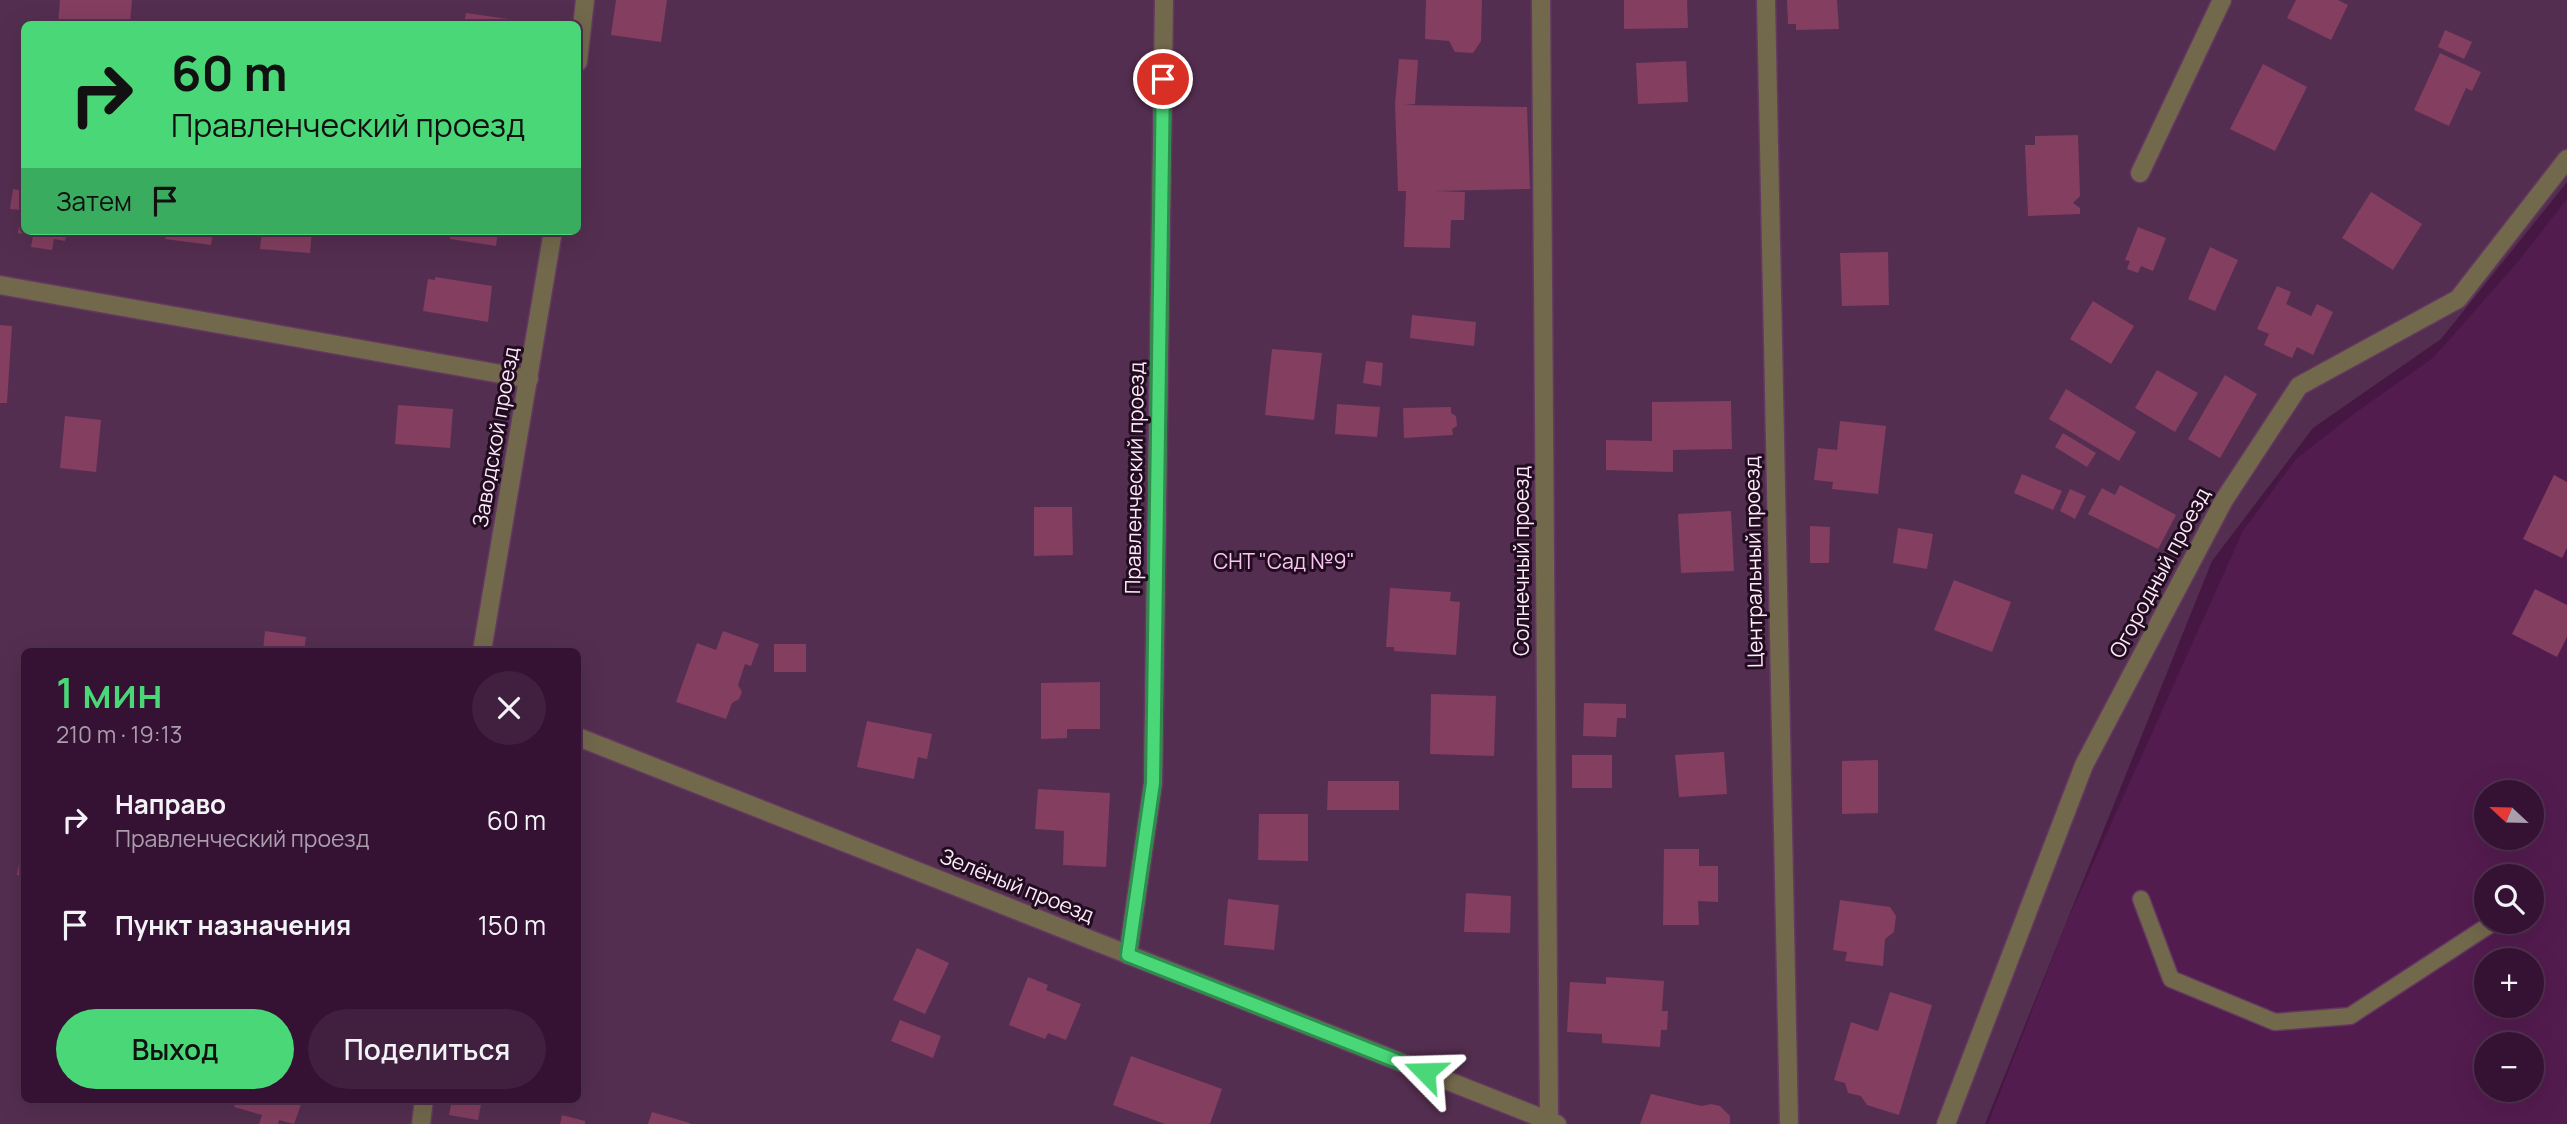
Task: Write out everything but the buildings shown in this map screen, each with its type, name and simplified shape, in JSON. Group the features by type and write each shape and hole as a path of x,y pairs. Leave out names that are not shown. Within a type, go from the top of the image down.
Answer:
{"street":[{"path":"581,35 585,0"},
{"name":"Правленческий проезд","path":"1128,955 1153,783 1164,0"},
{"name":"Солнечный проезд","path":"1541,0 1553,1123"},
{"name":"Центральный проезд","path":"1766,0 1789,1124"},
{"path":"2140,173 2222,0"},
{"name":"Огородный проезд","path":"1946,1124 2084,765 2224,500 2299,386 2458,299 2567,159"},
{"name":"Заводской проезд","path":"483,648 552,235"},
{"path":"0,285 529,379"},
{"name":"Зелёный проезд","path":"581,738 1553,1123"},
{"path":"421,1124 424,1103"}],"lane":[{"path":"2141,899 2171,979 2275,1021 2350,1016 2476,934"}],"shaded area":[{"path":"2567,199 2567,1124 1988,1124 2065,926 2243,531 2296,459 2434,357 2517,263"}],"green space":[{"name":"СНТ \"Сад №9\"","path":"0,0 2567,0 2567,182 2441,339 2313,428 2212,561 1985,1124 0,1124"}],"route":[{"path":"1163,79 1153,783 1128,955 1425,1072"}]}
